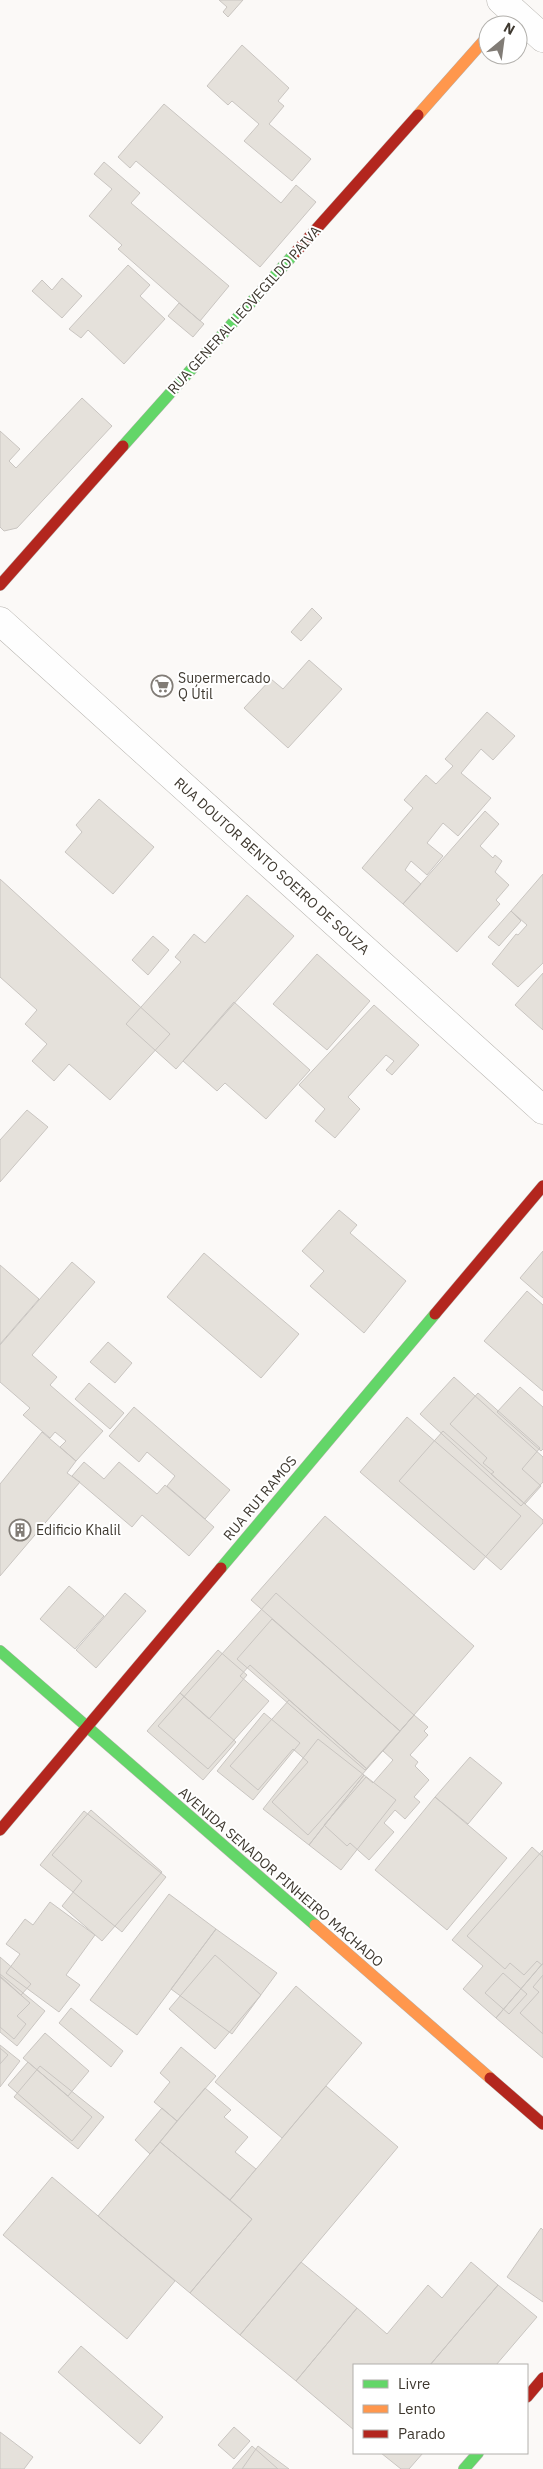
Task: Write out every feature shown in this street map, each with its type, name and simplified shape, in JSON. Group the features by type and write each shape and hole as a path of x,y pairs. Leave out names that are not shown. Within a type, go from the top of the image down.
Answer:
{"street":[{"path":"507,9 543,38"},
{"name":"RUA GENERAL LEOVEGILDO PAIVA","path":"0,585 478,47"},
{"name":"RUA DOUTOR BENTO SOEIRO DE SOUZA","path":"0,621 543,1110"},
{"name":"RUA RUI RAMOS","path":"0,1830 543,1186"},
{"name":"AVENIDA SENADOR PINHEIRO MACHADO","path":"0,1651 543,2124"},
{"path":"528,2395 543,2378"},
{"path":"464,2469 477,2454"}],"building":[{"path":"219,0 243,0 228,17 223,12 227,7"},
{"path":"242,45 289,88 278,101 284,106 269,124 311,159 292,181 244,141 259,124 232,101 228,105 207,86"},
{"path":"164,104 281,203 296,185 316,202 260,267 136,161 130,168 118,157"},
{"path":"104,162 140,193 131,203 229,286 200,321 118,249 122,245 89,216 112,189 94,174"},
{"path":"128,265 150,285 140,296 165,319 124,364 88,330 81,338 69,329"},
{"path":"62,278 82,296 62,318 32,291 42,280 52,290"},
{"path":"179,303 204,324 193,337 168,316"},
{"path":"82,398 112,426 17,528 4,531 0,527 0,431 20,449 9,461 16,468"},
{"path":"312,608 322,618 301,641 291,632"},
{"path":"309,660 342,689 288,748 244,708 271,679 283,689"},
{"path":"487,712 515,736 493,760 481,749 461,773 491,798 458,836 443,823 427,843 443,856 427,875 411,861 405,870 421,884 403,904 362,868 413,808 404,800 426,775 436,784 453,766 445,759"},
{"path":"99,799 154,847 113,894 65,852 82,832 76,825"},
{"path":"485,811 499,824 480,846 493,858 495,855 502,861 495,872 509,885 496,900 500,904 457,952 403,904"},
{"path":"543,874 543,963 518,987 492,964 516,934 518,935 527,925 511,911"},
{"path":"0,879 170,1034 110,1100 69,1064 54,1081 32,1061 47,1044 25,1024 37,1010 0,977"},
{"path":"247,895 294,936 176,1069 126,1024 181,962 175,957 194,934 205,943"},
{"path":"511,911 521,921 499,946 488,937"},
{"path":"153,936 169,950 148,975 132,960"},
{"path":"317,954 370,1001 327,1050 273,1004"},
{"path":"543,973 543,1030 515,1005"},
{"path":"234,1002 310,1070 266,1119 225,1083 217,1091 183,1061"},
{"path":"374,1005 419,1045 392,1075 386,1070 394,1061 386,1055 348,1097 360,1109 335,1138 315,1121 325,1109 299,1085"},
{"path":"27,1110 48,1127 0,1182 0,1140"},
{"path":"339,1210 357,1225 350,1233 406,1281 364,1333 310,1286 324,1271 302,1251"},
{"path":"543,1251 543,1298 520,1278"},
{"path":"204,1253 299,1334 261,1378 167,1297"},
{"path":"72,1262 95,1282 32,1355 57,1377 50,1385 103,1431 76,1461 60,1447 66,1441 55,1432 50,1438 23,1415 30,1408 0,1382 0,1345"},
{"path":"0,1265 39,1299 0,1344"},
{"path":"527,1291 543,1305 543,1391 484,1341"},
{"path":"108,1342 132,1363 115,1383 90,1362"},
{"path":"454,1377 543,1457 543,1482 521,1506 420,1414"},
{"path":"89,1383 124,1413 110,1429 75,1399"},
{"path":"520,1387 543,1407 543,1449 541,1451 497,1412"},
{"path":"478,1393 540,1448 522,1469 541,1486 525,1504 491,1474 494,1472 483,1463 487,1458 450,1424"},
{"path":"134,1407 230,1490 205,1519 167,1486 175,1476 147,1452 139,1462 109,1436"},
{"path":"407,1417 521,1516 474,1570 360,1472"},
{"path":"443,1431 543,1520 543,1523 501,1570 399,1481"},
{"name":"Edificio Khalil","path":"42,1432 76,1461 67,1473 80,1482 0,1576 0,1484"},
{"path":"84,1462 104,1479 119,1462 157,1494 165,1485 214,1527 189,1556 142,1515 132,1527 72,1476"},
{"path":"325,1516 474,1646 400,1731 251,1600"},
{"path":"69,1586 104,1616 75,1649 40,1619"},
{"path":"125,1593 146,1611 96,1668 76,1650"},
{"path":"276,1593 414,1715 367,1769 250,1665 240,1676 269,1701 208,1769 158,1726"},
{"path":"272,1619 400,1731 365,1770 237,1659"},
{"path":"218,1650 247,1675 209,1719 180,1693"},
{"path":"180,1693 236,1742 203,1780 147,1731"},
{"path":"289,1700 367,1769 308,1835 272,1802 308,1762 293,1749 258,1790 230,1766"},
{"path":"264,1713 300,1743 253,1800 217,1771"},
{"path":"414,1715 428,1727 424,1731 428,1735 410,1755 418,1762 415,1766 429,1780 414,1797 420,1802 405,1819 395,1810 384,1823 394,1832 369,1860 350,1843 347,1846 324,1825 366,1777 373,1783 393,1760 383,1751"},
{"path":"318,1739 364,1775 309,1845 263,1809"},
{"path":"470,1757 502,1783 468,1824 435,1797"},
{"path":"364,1775 396,1800 341,1870 309,1845"},
{"path":"435,1797 507,1858 447,1930 375,1870"},
{"path":"91,1810 162,1872 102,1941 62,1906 82,1881 52,1855"},
{"path":"84,1811 166,1877 122,1932 40,1865"},
{"path":"532,1847 543,1857 543,1963 496,2018 463,1989 483,1966 452,1940"},
{"path":"543,1850 543,1964 537,1961 524,1975 510,1963 505,1969 467,1936"},
{"path":"169,1894 216,1929 137,2035 90,2000"},
{"path":"50,1902 95,1935 66,1975 80,1985 59,2012 6,1973 20,1954 6,1944 25,1919 33,1925"},
{"path":"216,1929 277,1973 232,2034 171,1989"},
{"path":"215,1955 261,1995 215,2049 169,2009"},
{"path":"0,1957 31,1984 21,1995 0,1976"},
{"path":"543,1963 543,2058 496,2018"},
{"path":"503,1973 527,1994 509,2014 485,1993"},
{"path":"0,1974 45,2011 17,2046 0,2032"},
{"path":"543,1975 543,2034 520,2013 539,1992 533,1987"},
{"path":"0,1977 30,2003 17,2016 26,2024 14,2039 0,2027"},
{"path":"296,1986 362,2043 282,2138 215,2082"},
{"path":"71,2008 123,2051 111,2067 59,2023"},
{"path":"45,2033 89,2071 68,2096 23,2058"},
{"path":"0,2045 20,2061 0,2087"},
{"path":"181,2047 216,2076 177,2121 154,2102 170,2082 160,2073"},
{"path":"0,2048 8,2055 0,2064"},
{"path":"28,2062 92,2117 72,2141 8,2085"},
{"path":"40,2066 104,2117 78,2149 14,2097"},
{"path":"326,2086 398,2147 240,2335 190,2293 252,2219 230,2200"},
{"path":"205,2088 231,2110 224,2117 248,2137 235,2152 256,2169 230,2200 160,2142"},
{"path":"162,2108 177,2121 150,2154 135,2140"},
{"path":"160,2142 252,2219 190,2293 98,2216"},
{"path":"52,2177 175,2281 127,2339 3,2235"},
{"path":"541,2228 543,2230 543,2302 507,2277"},
{"path":"301,2262 357,2308 296,2381 240,2335"},
{"path":"471,2262 498,2285 431,2364 353,2364 353,2429 296,2381 357,2308 387,2334 428,2285 442,2298"},
{"path":"498,2285 537,2317 497,2364 431,2364"},
{"path":"81,2346 163,2417 140,2444 58,2372"},
{"path":"234,2427 250,2441 234,2459 218,2445"},
{"path":"0,2432 33,2457 24,2469 0,2469"},
{"path":"252,2446 278,2469 232,2469"},
{"path":"258,2446 289,2469 242,2469"},
{"path":"382,2454 422,2454 409,2469 401,2469"}],"traffic: fast":[{"path":"123,446 294,254"},
{"path":"221,1568 435,1314"},
{"path":"0,1651 315,1925"},
{"path":"464,2469 477,2454"}],"traffic: slow":[{"path":"418,115 478,47"},
{"path":"315,1925 490,2078"}],"traffic: jam":[{"path":"294,254 418,115"},
{"path":"0,585 123,446"},
{"path":"435,1314 543,1186"},
{"path":"0,1830 221,1568"},
{"path":"490,2078 543,2124"},
{"path":"528,2396 543,2378"}],"place":[{"name":"Supermercado Q Útil","path":"162,686"},
{"name":"Edificio Khalil","path":"20,1530"}]}
